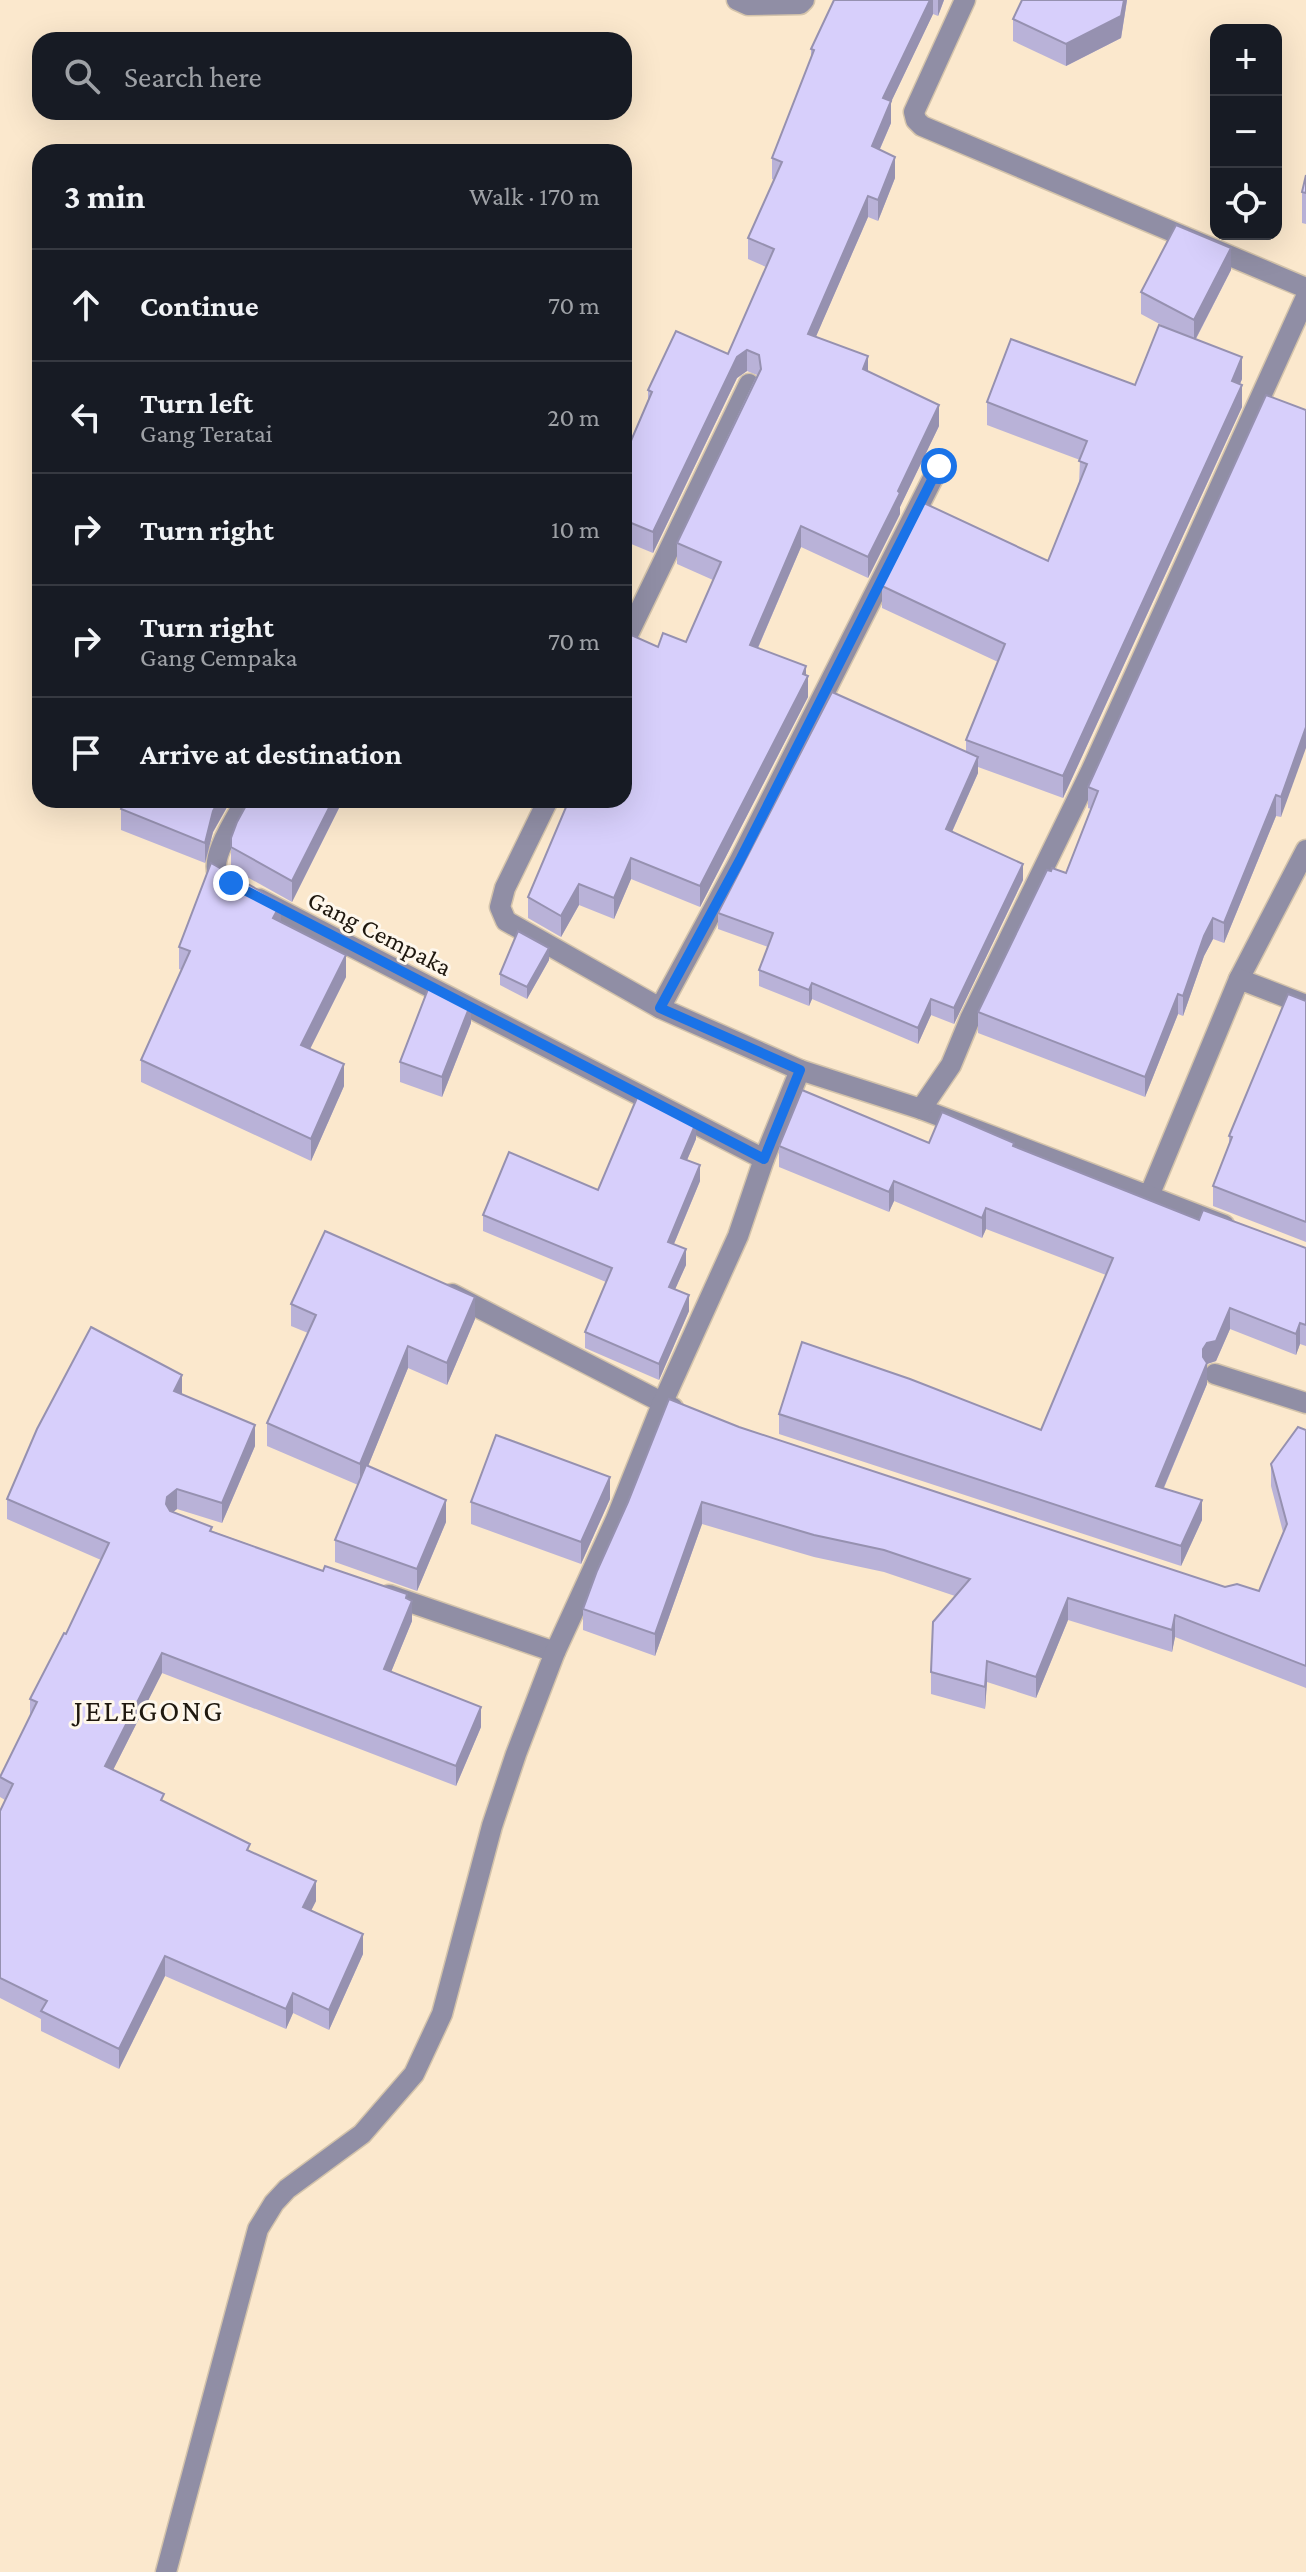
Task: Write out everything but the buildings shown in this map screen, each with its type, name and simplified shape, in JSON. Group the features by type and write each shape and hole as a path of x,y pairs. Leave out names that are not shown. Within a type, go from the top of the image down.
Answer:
{"street":[{"path":"737,0 748,5 800,4 804,0"},
{"path":"965,0 914,112 922,126 1306,288"},
{"path":"921,1109 951,1065 970,1019 1091,771 1306,297"},
{"path":"632,626 749,384"},
{"path":"660,1008 740,860 939,466"},
{"name":"Gang Cempaka","path":"242,808 219,851 217,869 220,876 284,912 764,1159"},
{"path":"544,808 505,888 500,907 506,921 660,1008 800,1070 921,1109 1249,1234"},
{"path":"1149,1196 1239,979 1306,850"},
{"path":"1239,979 1306,1005"},
{"path":"166,2572 258,2229 287,2189 362,2134 414,2074 442,2014 492,1826 555,1652 738,1236 764,1159 800,1070"},
{"path":"439,1289 480,1307 662,1404 689,1414"},
{"path":"1215,1374 1306,1403"},
{"path":"376,1591 555,1652"}],"district":[{"name":"JELEGONG","path":"149,1711"}],"route":[{"path":"231,883 764,1159 800,1070 660,1008 740,860 939,466"}]}
